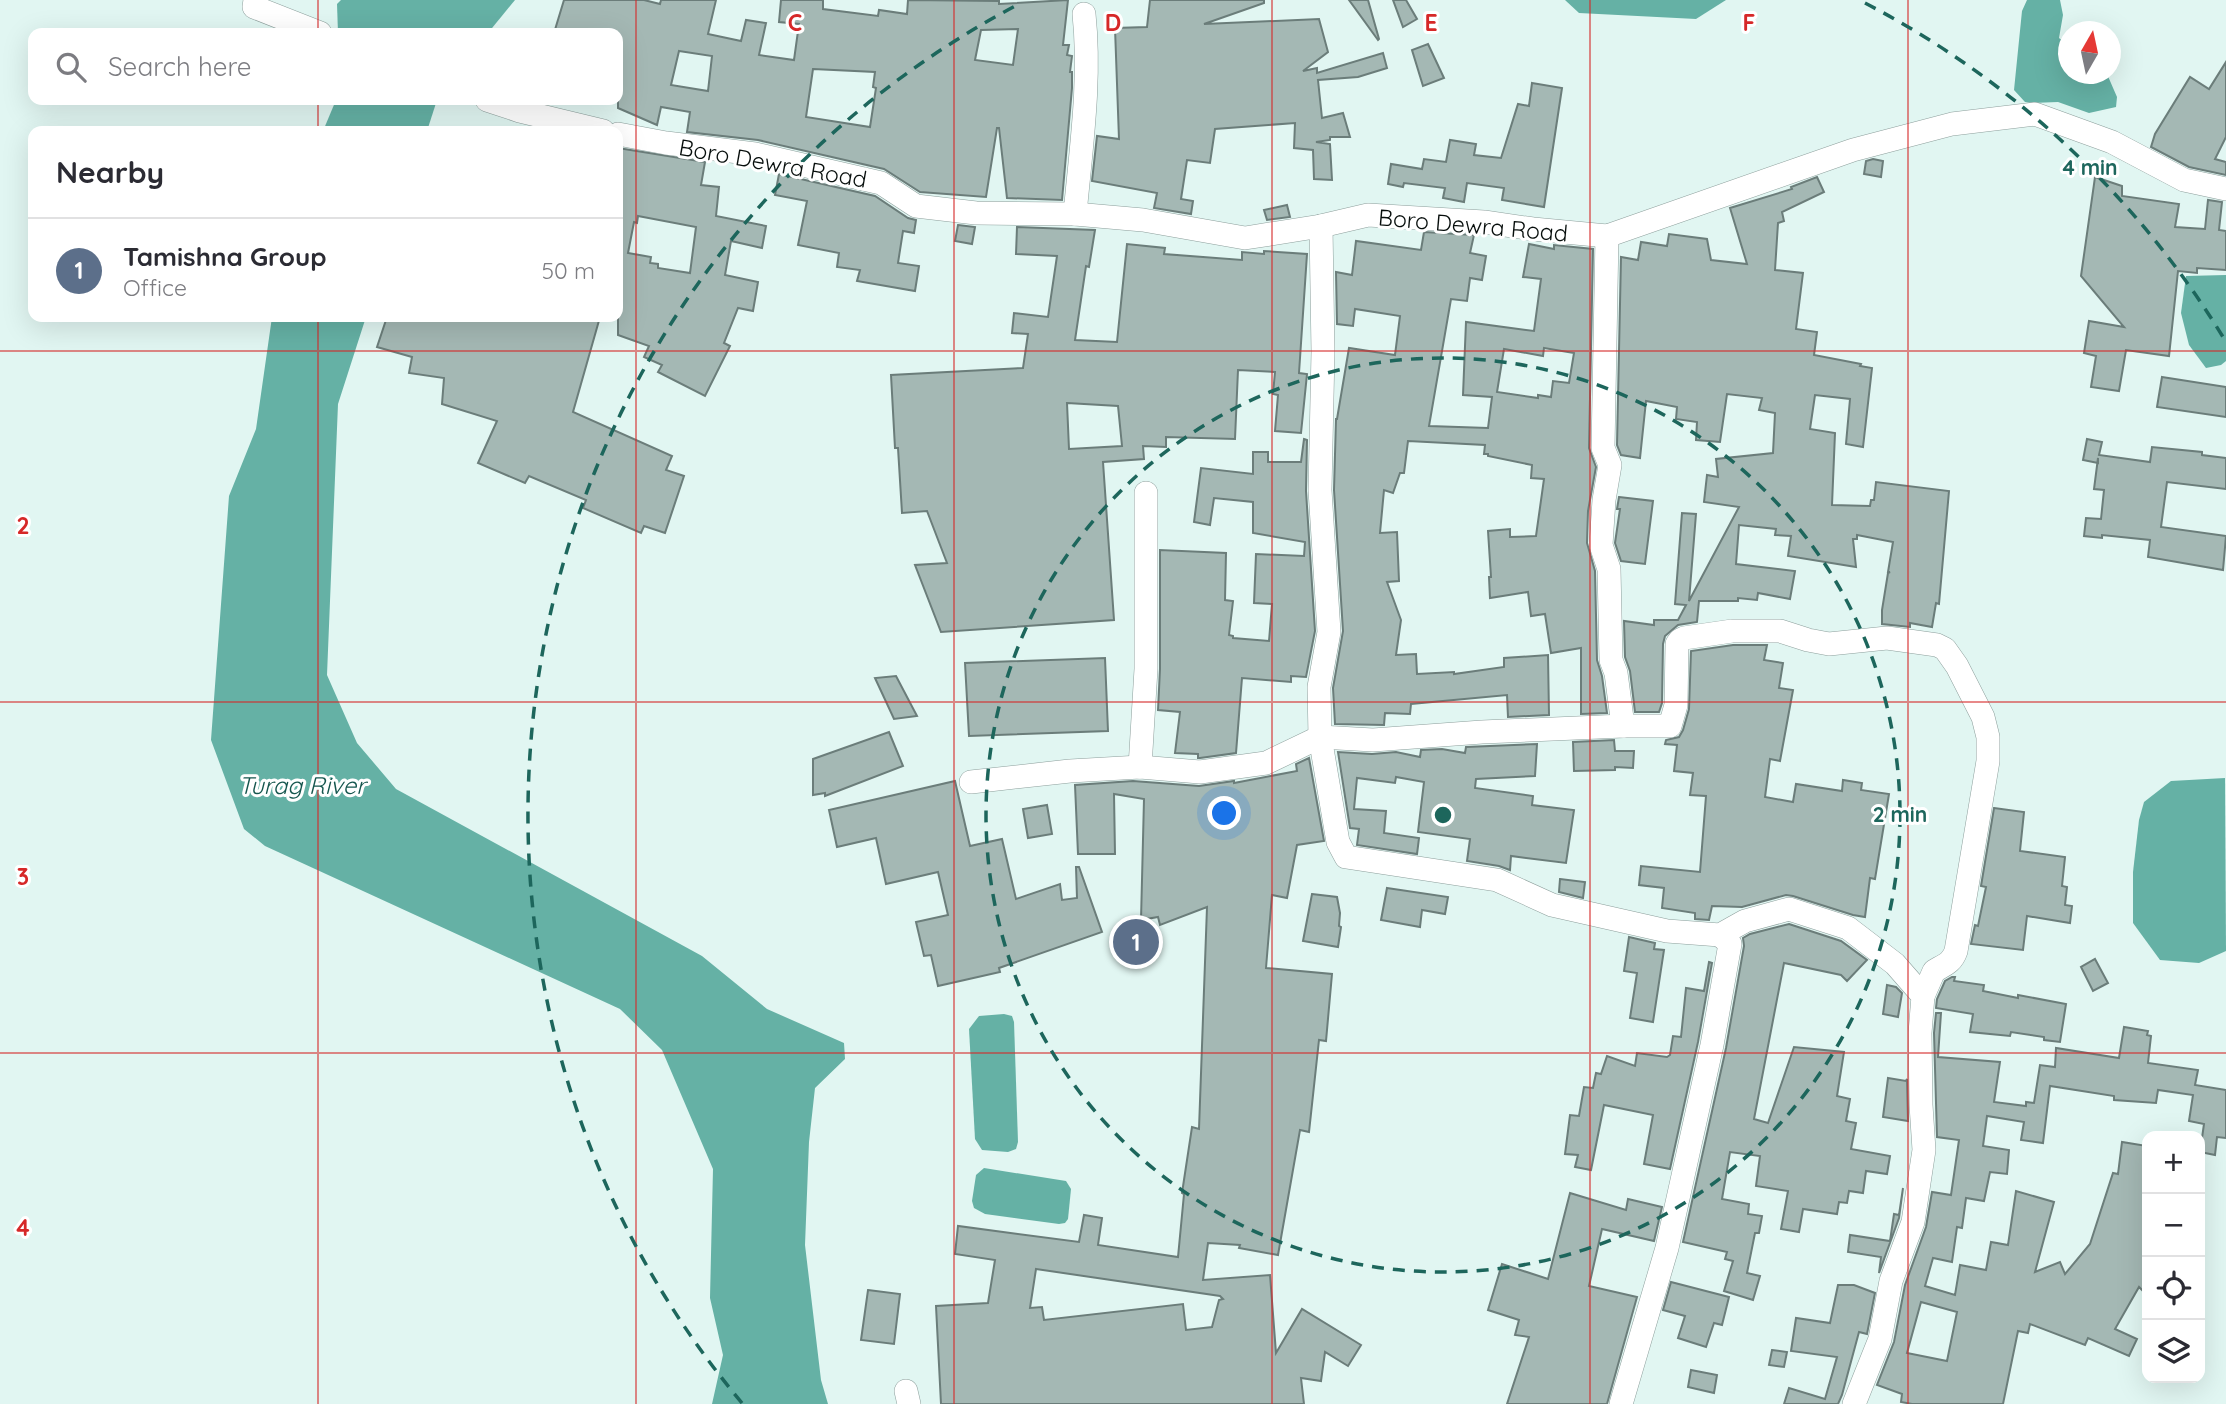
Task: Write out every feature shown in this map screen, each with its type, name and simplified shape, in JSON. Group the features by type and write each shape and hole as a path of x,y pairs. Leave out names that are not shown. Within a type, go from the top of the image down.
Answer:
{"street":[{"path":"255,0 254,8 305,28"},
{"path":"1075,214 1085,86 1087,40 1084,14"},
{"path":"502,105 582,126"},
{"name":"Boro Dewra Road","path":"623,135 755,155 881,183 916,206 976,213 1075,214 1143,220 1245,239 1368,215 1484,222 1606,236 1853,150 1952,124 2035,114 2112,142 2184,180 2226,189"},
{"path":"1321,226 1323,352 1320,489 1329,632 1319,687 1320,737 1338,842 1346,858 1497,880 1552,905 1667,931 1720,935 1745,921 1789,909 1848,928 1895,964 1923,996"},
{"path":"1606,236 1603,448 1611,465 1604,500 1601,545 1609,569 1611,660 1616,673 1623,726"},
{"path":"1140,767 1146,669 1146,493"},
{"path":"971,782 1070,771 1140,767 1200,772 1266,763 1320,737 1373,740 1482,732 1670,726 1675,705 1677,644 1684,638 1732,631 1780,631 1829,643 1902,638 1945,649 1957,666 1983,717 1988,737 1988,761 1956,951 1954,958 1947,965 1930,976 1927,991 1923,996 1920,1033 1924,1150 1913,1222 1891,1281 1880,1339 1854,1404"},
{"path":"1621,1404 1667,1248 1712,1045 1730,944 1720,935"}],"water":[{"path":"341,0 515,0 492,28 338,28 337,4"},
{"path":"1565,0 1726,0 1696,19 1579,13"},
{"path":"2027,0 2060,0 2063,15 2062,21 2058,21 2058,84 2111,84 2117,97 2116,107 2089,113 2058,102 2025,102 2014,90 2022,11"},
{"path":"334,105 435,105 429,126 325,126"},
{"path":"2226,275 2226,361 2221,365 2206,368 2189,345 2181,313 2186,276"},
{"name":"Turag River","path":"271,322 364,322 338,404 327,675 357,743 396,789 702,956 767,1009 844,1043 845,1059 815,1088 809,1142 805,1245 821,1380 828,1404 712,1404 723,1355 710,1298 713,1169 662,1050 620,1009 265,846 244,829 211,740 229,496 256,429"},
{"path":"2225,778 2226,951 2199,963 2160,960 2133,923 2133,872 2139,820 2144,802 2171,781"},
{"path":"979,1016 1012,1016 1014,1022 1018,1142 1016,1149 1008,1152 982,1150 975,1139 969,1029"},
{"path":"984,1168 1066,1181 1071,1189 1068,1219 1059,1224 985,1214 974,1208 972,1201 976,1175"}],"building":[{"path":"564,0 644,0 660,4 661,0 716,0 708,34 741,41 746,20 766,23 759,55 794,60 799,24 779,22 781,0 823,0 823,9 878,16 879,10 907,14 908,0 999,1 999,4 1068,0 1063,45 1069,45 1067,55 1072,56 1072,88 1062,200 1007,198 999,128 986,197 920,192 884,169 758,140 687,132 690,112 661,107 657,125 618,108 618,105 623,105 623,28 556,28","holes":["1018,29 1013,65 975,60 981,30","679,51 712,56 708,91 671,85","813,69 875,72 873,87 876,88 870,127 806,117"]},
{"path":"1150,0 1264,0 1264,3 1204,24 1319,19 1328,52 1303,71 1317,68 1317,73 1383,53 1387,68 1358,77 1318,80 1322,118 1343,113 1350,137 1330,137 1330,140 1316,142 1330,144 1332,180 1314,179 1313,150 1294,148 1295,123 1215,129 1210,163 1187,160 1181,199 1193,201 1191,214 1154,208 1157,193 1092,181 1097,136 1119,139 1115,28 1147,27"},
{"path":"1349,0 1368,0 1378,40"},
{"path":"1393,0 1406,0 1417,19 1403,27"},
{"path":"1428,44 1444,78 1423,86 1412,50"},
{"path":"2226,62 2226,137 2215,159 2226,162 2226,175 2189,167 2151,147 2155,134 2190,77 2209,89"},
{"path":"1532,83 1562,88 1544,207 1502,200 1504,188 1467,183 1464,202 1443,198 1445,188 1404,183 1403,187 1388,184 1391,164 1422,169 1424,159 1446,162 1450,140 1476,144 1474,155 1501,158 1518,104 1529,106"},
{"path":"623,149 705,162 701,185 719,187 716,216 766,226 762,248 731,241 725,275 758,282 753,311 738,308 724,343 730,346 705,396 658,372 662,365 644,357 649,346 618,335 618,322 623,322","holes":["638,216 696,227 690,273 658,268 658,264 650,263 651,257 628,253 634,222 637,223"]},
{"path":"1866,161 1883,161 1881,177 1864,174"},
{"path":"779,174 875,196 908,218 916,220 914,233 903,231 898,263 919,266 915,291 857,281 860,270 837,267 839,253 798,245 807,201 775,195"},
{"path":"1817,177 1824,192 1782,212 1784,221 1778,223 1775,270 1803,273 1796,329 1817,332 1814,355 1872,368 1863,447 1846,444 1850,399 1815,395 1810,429 1835,433 1832,505 1870,506 1871,500 1874,500 1876,482 1949,491 1939,604 1936,603 1932,627 1910,623 1910,627 1882,624 1893,542 1857,535 1857,539 1853,539 1856,567 1788,556 1791,536 1775,535 1776,529 1739,525 1736,564 1795,571 1790,599 1758,593 1757,600 1738,598 1738,601 1699,601 1697,622 1678,625 1665,636 1662,703 1659,712 1635,712 1630,671 1625,657 1624,621 1654,625 1654,620 1678,620 1686,605 1675,604 1682,513 1696,514 1689,601 1739,507 1704,502 1707,475 1718,477 1716,459 1773,453 1775,413 1759,410 1762,398 1727,394 1720,442 1696,440 1697,422 1676,419 1677,407 1646,401 1640,458 1621,455 1617,445 1621,257 1638,260 1641,242 1667,246 1669,234 1707,239 1711,260 1747,264 1730,208 1792,189 1791,187"},
{"path":"2095,177 2122,186 2122,196 2179,204 2175,227 2205,229 2208,200 2222,202 2219,230 2226,231 2226,270 2197,268 2197,273 2178,271 2169,356 2126,350 2119,391 2091,387 2096,356 2084,353 2089,321 2124,327 2081,276"},
{"path":"1287,205 1290,217 1267,220 1264,210"},
{"path":"958,225 975,227 972,244 955,241"},
{"path":"1017,227 1095,230 1089,267 1086,266 1075,340 1117,342 1127,244 1165,248 1164,254 1242,260 1242,252 1307,254 1299,373 1307,374 1301,433 1275,431 1278,395 1273,394 1275,372 1238,370 1235,439 1166,437 1166,447 1143,446 1144,459 1103,462 1114,620 941,632 915,565 947,563 927,511 902,513 891,375 1023,368 1028,334 1012,333 1014,313 1048,317 1057,256 1016,254","holes":["1067,403 1118,406 1122,446 1069,449"]},
{"path":"1424,232 1474,235 1470,253 1486,256 1482,280 1470,278 1467,301 1451,299 1429,426 1488,428 1492,397 1463,395 1466,322 1534,331 1541,279 1523,277 1529,244 1554,249 1554,245 1593,249 1589,448 1596,467 1588,511 1587,543 1595,571 1597,660 1607,713 1581,714 1581,648 1551,653 1545,614 1531,616 1528,592 1490,598 1488,531 1510,529 1510,537 1536,536 1544,479 1531,478 1532,465 1484,454 1485,445 1408,441 1404,473 1400,473 1393,493 1384,490 1380,533 1397,532 1399,581 1387,582 1401,620 1396,655 1416,654 1417,674 1454,674 1504,667 1504,658 1548,655 1549,715 1508,717 1507,695 1411,704 1410,714 1385,713 1384,725 1335,724 1333,688 1343,631 1334,490 1336,419 1349,348 1395,355 1400,316 1355,309 1353,326 1337,324 1336,272 1352,275 1356,241 1421,250","holes":["1544,348 1574,353 1569,383 1553,381 1551,397 1538,395 1538,398 1497,392 1504,349 1543,356"]},
{"path":"385,322 599,322 573,412 672,456 666,470 684,476 665,533 644,526 641,533 583,508 586,500 529,476 525,483 478,463 497,421 442,404 444,378 409,373 412,357 377,347"},
{"path":"2162,377 2226,387 2226,417 2157,407"},
{"path":"1304,439 1307,440 1306,491 1315,631 1306,677 1291,676 1291,682 1242,678 1236,753 1198,758 1198,754 1175,753 1180,712 1158,710 1160,550 1226,553 1225,600 1233,601 1229,635 1233,638 1269,641 1272,604 1254,603 1256,554 1304,556 1305,542 1253,533 1253,502 1214,498 1210,525 1194,522 1201,468 1253,474 1253,452 1268,452 1268,462 1301,462"},
{"path":"2087,439 2102,442 2099,455 2150,462 2152,447 2202,452 2202,455 2226,458 2226,489 2167,482 2161,527 2226,536 2223,570 2148,557 2150,540 2084,536 2086,518 2101,519 2104,490 2094,489 2097,463 2083,460"},
{"path":"1619,497 1653,501 1645,564 1621,561 1615,543"},
{"path":"1733,645 1767,645 1764,660 1783,663 1779,688 1793,690 1780,761 1770,759 1765,797 1793,802 1796,784 1842,791 1843,780 1862,783 1861,790 1889,794 1875,879 1870,878 1865,917 1786,895 1742,907 1712,906 1709,920 1695,919 1695,913 1662,908 1664,888 1639,885 1641,866 1700,872 1706,796 1690,795 1693,773 1674,771 1677,745 1665,744 1666,740 1679,737 1689,709 1691,651"},
{"path":"1105,658 1108,731 969,736 965,663"},
{"path":"896,676 917,716 894,719 875,678"},
{"path":"889,732 903,766 825,796 825,793 813,795 813,759"},
{"path":"1614,740 1615,751 1634,751 1633,768 1574,771 1573,742"},
{"path":"1537,744 1535,776 1476,779 1475,788 1533,796 1532,805 1574,810 1566,863 1511,856 1510,870 1467,861 1470,839 1418,832 1424,782 1396,777 1395,783 1357,778 1354,809 1386,811 1384,833 1419,838 1417,854 1357,845 1359,829 1350,828 1338,752 1396,752 1420,757 1421,750 1442,749 1465,753 1466,747"},
{"path":"1309,758 1324,841 1297,845 1287,898 1272,895 1266,968 1332,974 1326,1041 1319,1040 1309,1132 1300,1130 1278,1255 1239,1248 1240,1245 1208,1243 1203,1280 1270,1275 1276,1353 1302,1309 1361,1345 1348,1366 1325,1352 1321,1381 1301,1378 1304,1404 941,1404 936,1306 988,1303 995,1260 955,1254 958,1226 1079,1242 1084,1215 1102,1218 1098,1245 1178,1257 1182,1193 1192,1127 1199,1129 1207,907 1160,925 1158,917 1141,920 1144,799 1114,794 1115,854 1078,854 1075,785 1133,781 1199,786 1234,783 1297,771 1296,764","holes":["1036,1269 1220,1296 1223,1299 1219,1300 1212,1327 1186,1330 1183,1304 1044,1320 1042,1307 1030,1308"]},
{"path":"955,781 970,846 1002,839 1016,899 1060,884 1062,900 1077,898 1076,867 1079,867 1102,932 999,968 1000,972 938,986 931,955 924,956 916,922 948,915 938,872 886,884 876,838 837,847 829,810"},
{"path":"1047,805 1052,834 1028,838 1023,809"},
{"path":"1994,808 2024,812 2020,851 2065,857 2062,886 2067,887 2065,905 2072,906 2070,923 2027,916 2023,950 1971,944 1975,925 1978,926 1986,887 1981,886"},
{"path":"1560,879 1585,882 1583,898 1559,892"},
{"path":"1387,888 1448,897 1445,914 1422,910 1420,927 1381,920"},
{"path":"1312,894 1337,897 1341,927 1338,947 1303,941"},
{"path":"1789,924 1841,941 1867,960 1847,981 1841,975 1784,963 1754,1119 1768,1123 1794,1047 1844,1052 1837,1096 1850,1099 1846,1121 1856,1123 1851,1149 1890,1156 1887,1174 1866,1171 1863,1193 1849,1191 1847,1203 1839,1202 1837,1214 1803,1209 1799,1232 1781,1229 1788,1191 1756,1186 1760,1156 1730,1152 1722,1199 1749,1204 1748,1214 1762,1216 1759,1233 1755,1233 1747,1273 1760,1276 1753,1300 1724,1291 1733,1261 1725,1259 1727,1252 1683,1242 1726,1048 1744,946 1743,938"},
{"path":"1629,937 1655,943 1654,949 1664,950 1653,1022 1630,1018 1637,973 1624,971"},
{"path":"2095,959 2108,983 2093,991 2081,967"},
{"path":"1709,962 1712,963 1698,1042 1670,1169 1644,1164 1653,1115 1604,1105 1591,1170 1575,1167 1578,1155 1565,1154 1570,1115 1579,1116 1584,1087 1593,1088 1596,1073 1601,1074 1607,1056 1635,1066 1637,1053 1667,1057 1670,1055 1673,1036 1681,1037 1686,988 1704,991"},
{"path":"1955,977 1954,981 1984,985 1983,991 2066,1004 2060,1042 2011,1032 2010,1036 1970,1032 1973,1014 1936,1008 1945,981"},
{"path":"1887,985 1896,987 1902,993 1898,1017 1883,1014"},
{"path":"1936,1013 1941,1013 1938,1057 2000,1062 1994,1102 2026,1106 2026,1102 2034,1103 2040,1065 2055,1067 2056,1048 2119,1058 2124,1027 2148,1031 2147,1035 2151,1036 2148,1063 2198,1070 2195,1085 2226,1090 2226,1138 2217,1137 2215,1155 2205,1153 2204,1124 2189,1121 2193,1095 2158,1090 2156,1103 2114,1100 2114,1096 2050,1086 2043,1143 2021,1140 2024,1122 1987,1116 1983,1146 2009,1150 2007,1174 1990,1172 1984,1201 1966,1198 1962,1228 1957,1227 1952,1262 1933,1258 1925,1286 1955,1295 1960,1265 1986,1270 1991,1242 2008,1245 2016,1191 2054,1202 2035,1272 2060,1262 2065,1274 2090,1244 2113,1173 2118,1174 2122,1142 2142,1145 2142,1290 2139,1287 2115,1329 2137,1339 2129,1356 2088,1338 2085,1345 2030,1324 2028,1333 2018,1331 2003,1404 1912,1404 1901,1402 1902,1394 1877,1385 1894,1342 1905,1285 1926,1227 1932,1192 1951,1195 1959,1140 1937,1137 1934,1033","holes":["1921,1302 1957,1312 1947,1361 1907,1353"]},
{"path":"1888,1078 1907,1079 1908,1121 1883,1117"},
{"path":"1903,1188 1899,1218 1879,1273 1881,1257 1848,1252 1850,1235 1890,1241 1894,1214 1899,1215"},
{"path":"1570,1193 1626,1210 1628,1199 1662,1207 1654,1241 1602,1229 1589,1286 1637,1297 1607,1404 1507,1404 1529,1337 1515,1335 1519,1320 1488,1310 1502,1264 1548,1279"},
{"path":"1671,1282 1729,1297 1722,1325 1714,1323 1706,1347 1678,1338 1685,1316 1663,1310"},
{"path":"1838,1285 1854,1285 1875,1293 1867,1334 1859,1332 1838,1404 1784,1404 1789,1388 1825,1399 1837,1357 1791,1351 1796,1318 1830,1323"},
{"path":"868,1290 900,1294 894,1344 861,1340"},
{"path":"1772,1350 1787,1352 1784,1367 1769,1365"},
{"path":"1691,1370 1717,1375 1714,1393 1688,1387"}],"place":[{"name":"Tamishna Group","path":"1136,942"}]}
